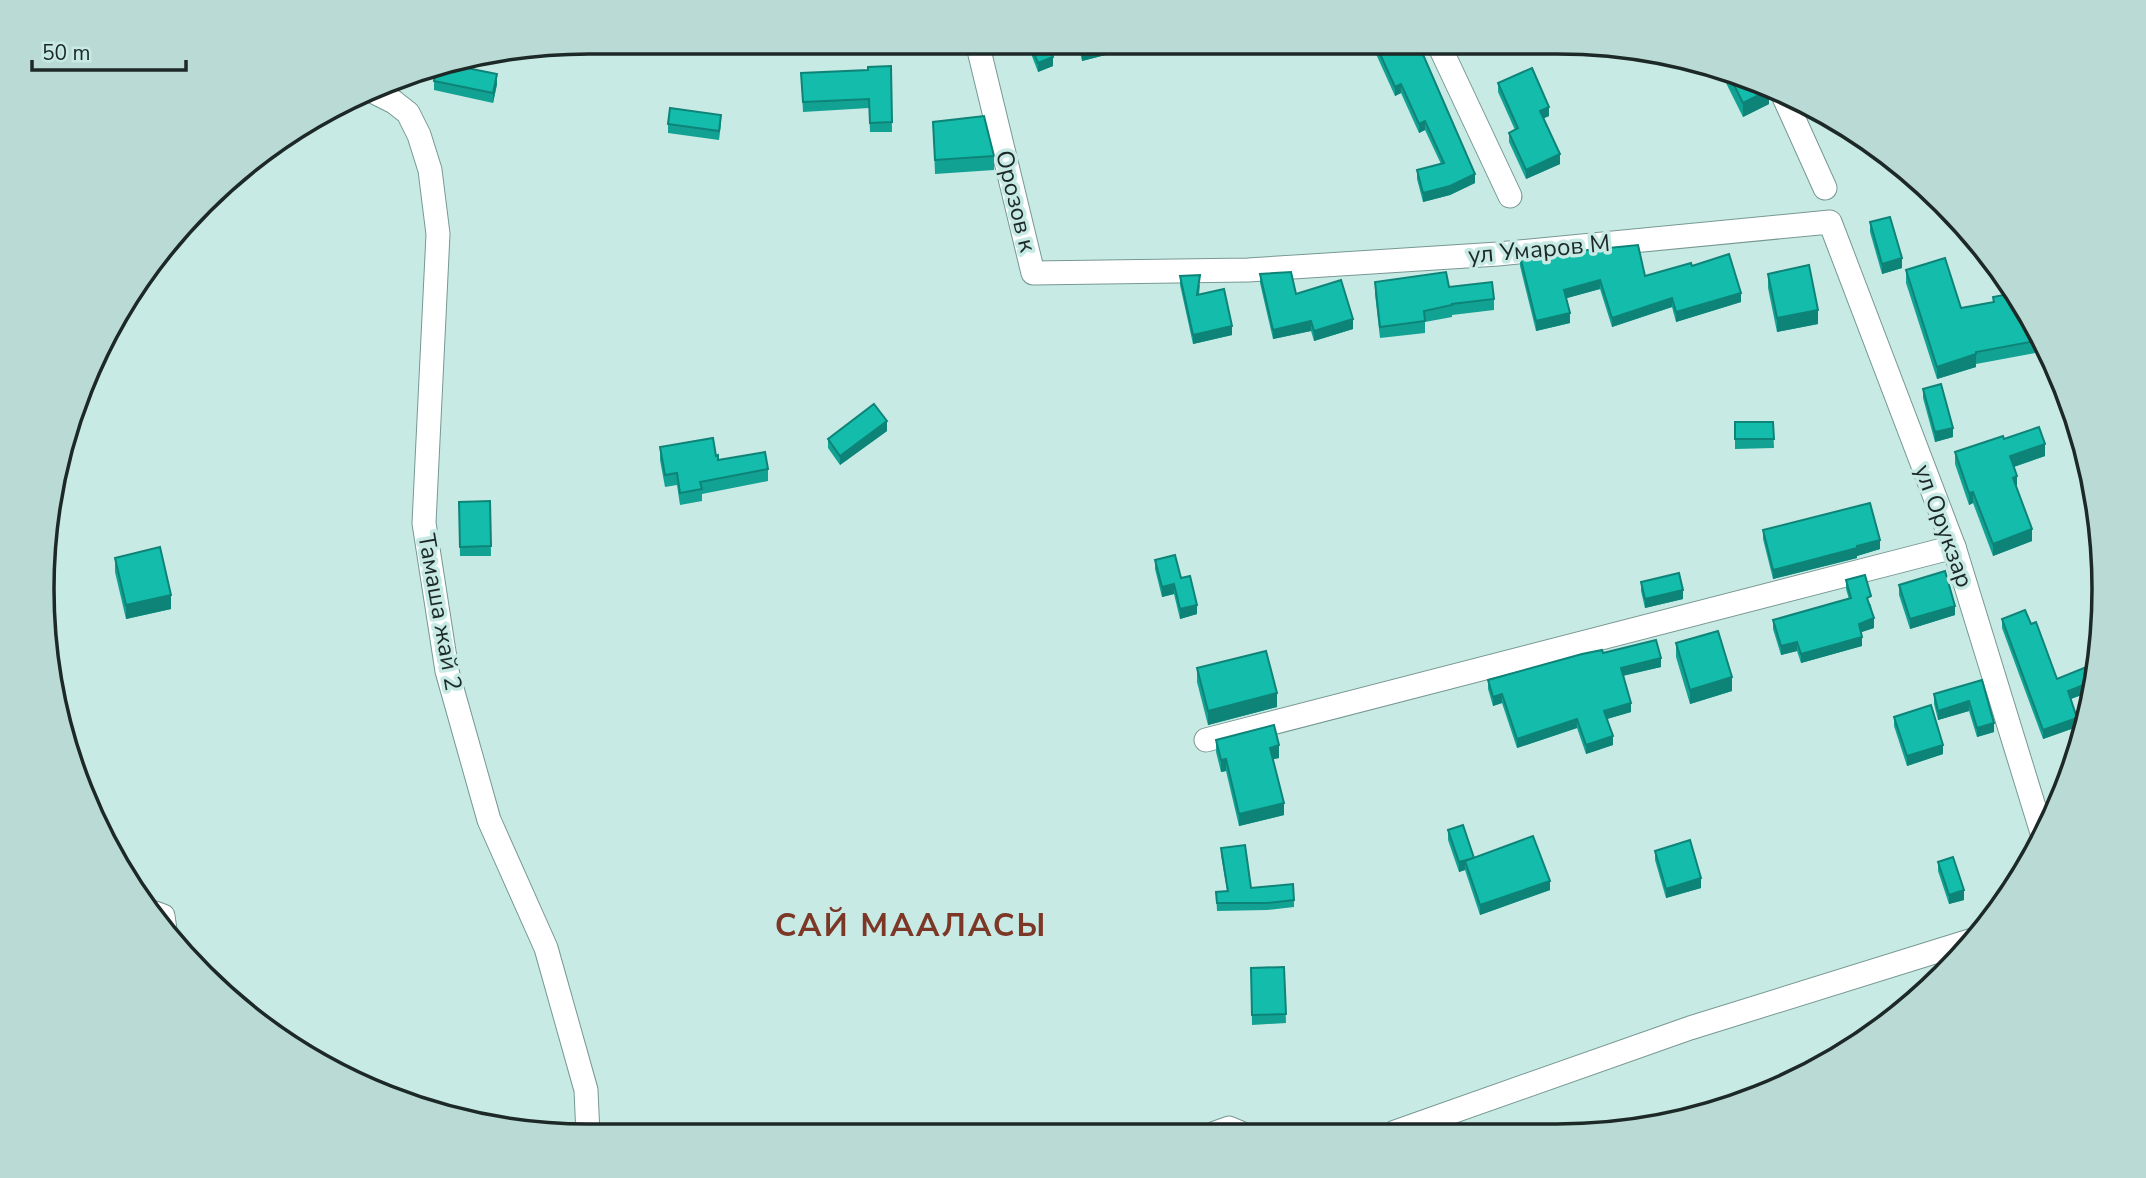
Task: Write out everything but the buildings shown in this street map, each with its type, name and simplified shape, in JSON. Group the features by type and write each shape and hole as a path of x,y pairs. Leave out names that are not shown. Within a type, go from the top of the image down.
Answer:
{"street":[{"name":"Орозов к","path":"980,54 1033,273 1248,270"},
{"path":"1443,54 1510,196"},
{"name":"Тамаша жай 2","path":"382,96 408,113 419,135 430,170 438,234 424,523 447,671 489,820 546,948 586,1090 588,1124"},
{"path":"1788,106 1825,188"},
{"name":"ул Умаров М","path":"1248,270 1498,254 1830,222"},
{"name":"ул Орукзар","path":"1830,222 1954,547 2039,822"},
{"path":"1206,740 1954,547"},
{"path":"1418,1124 1690,1028 1956,945"}],"district":[{"name":"САЙ МААЛАСЫ","path":"911,925"}]}
